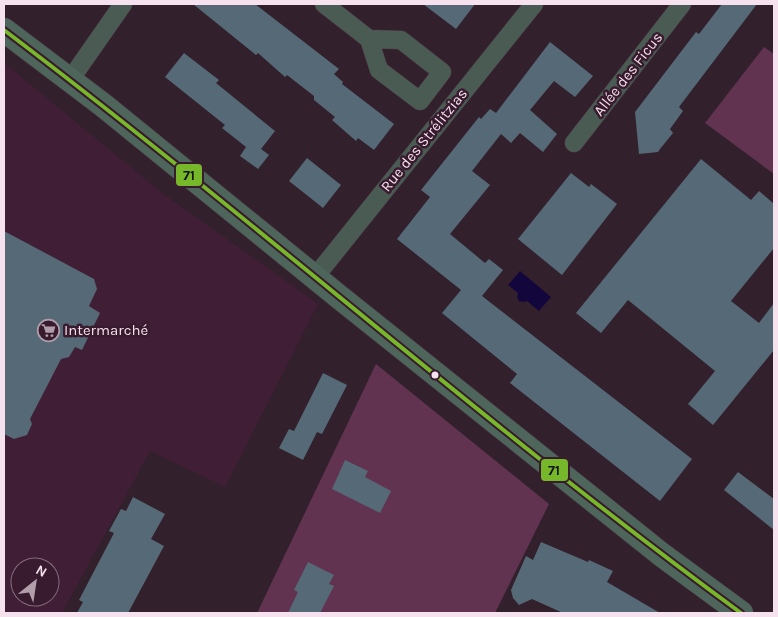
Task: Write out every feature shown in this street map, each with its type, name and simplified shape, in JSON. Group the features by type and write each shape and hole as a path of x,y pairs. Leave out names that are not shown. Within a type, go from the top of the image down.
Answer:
{"main road":[{"path":"4,30 70,80 662,555 741,613"}],"street":[{"path":"70,80 123,4"},
{"path":"324,4 369,39"},
{"name":"Rue des Strélitzias","path":"315,277 534,4"},
{"name":"Allée des Ficus","path":"574,143 682,4"}],"shaded area":[{"path":"764,47 774,54 774,174 705,123"},
{"path":"4,63 162,193 318,304 225,487 150,451 62,613 4,613"},
{"path":"520,271 551,297 539,311 527,301 519,301 518,293 508,285"},
{"path":"376,364 549,504 495,613 257,613"}],"building":[{"path":"193,4 255,4 339,69 334,74 343,82 342,84 394,124 374,150 358,138 356,141 332,120 335,117 314,100 314,96 287,75 285,77 258,53 256,55"},
{"path":"423,4 475,4 456,29"},
{"path":"722,4 757,4 679,107 683,111 670,129 673,133 658,152 639,154 635,112 696,32 699,34"},
{"path":"550,42 593,76 575,97 554,81 530,110 557,134 543,152 520,133 511,143 501,134 472,171 490,185 450,234 485,263 489,259 503,270 482,296 692,459 660,501 510,383 517,374 442,313 461,290 397,239 430,197 421,190 479,117 481,119 490,109 496,113"},
{"path":"184,53 219,80 216,83 275,131 261,149 269,155 258,169 240,156 246,147 222,128 225,125 165,77"},
{"path":"307,158 341,185 323,208 289,181"},
{"path":"701,159 751,200 759,191 774,204 774,248 731,301 759,323 774,303 774,350 713,425 688,404 715,371 628,300 601,333 576,313"},
{"path":"571,173 589,187 591,184 617,204 562,275 518,239"},
{"name":"Intermarché","path":"4,231 94,279 97,289 89,306 100,313 82,350 75,347 69,357 61,359 30,419 32,424 27,435 14,439 4,434"},
{"path":"323,373 347,385 322,434 317,432 303,460 279,448 289,429 294,431"},
{"path":"345,460 368,471 365,477 391,491 380,513 332,489"},
{"path":"738,472 774,499 774,530 724,490"},
{"path":"133,497 165,514 151,539 164,546 128,613 77,613 83,602 79,600 114,533 109,531 121,509 126,511"},
{"path":"541,542 613,571 607,582 660,613 563,613 532,599 519,605 513,598 511,590 526,556 533,560"},
{"path":"308,562 334,575 329,584 334,586 320,613 288,613 298,592 294,590"}],"transit line":[{"name":"71","path":"4,30 189,175 554,470 741,613"}],"place":[{"name":"Intermarché","path":"48,330"}]}
